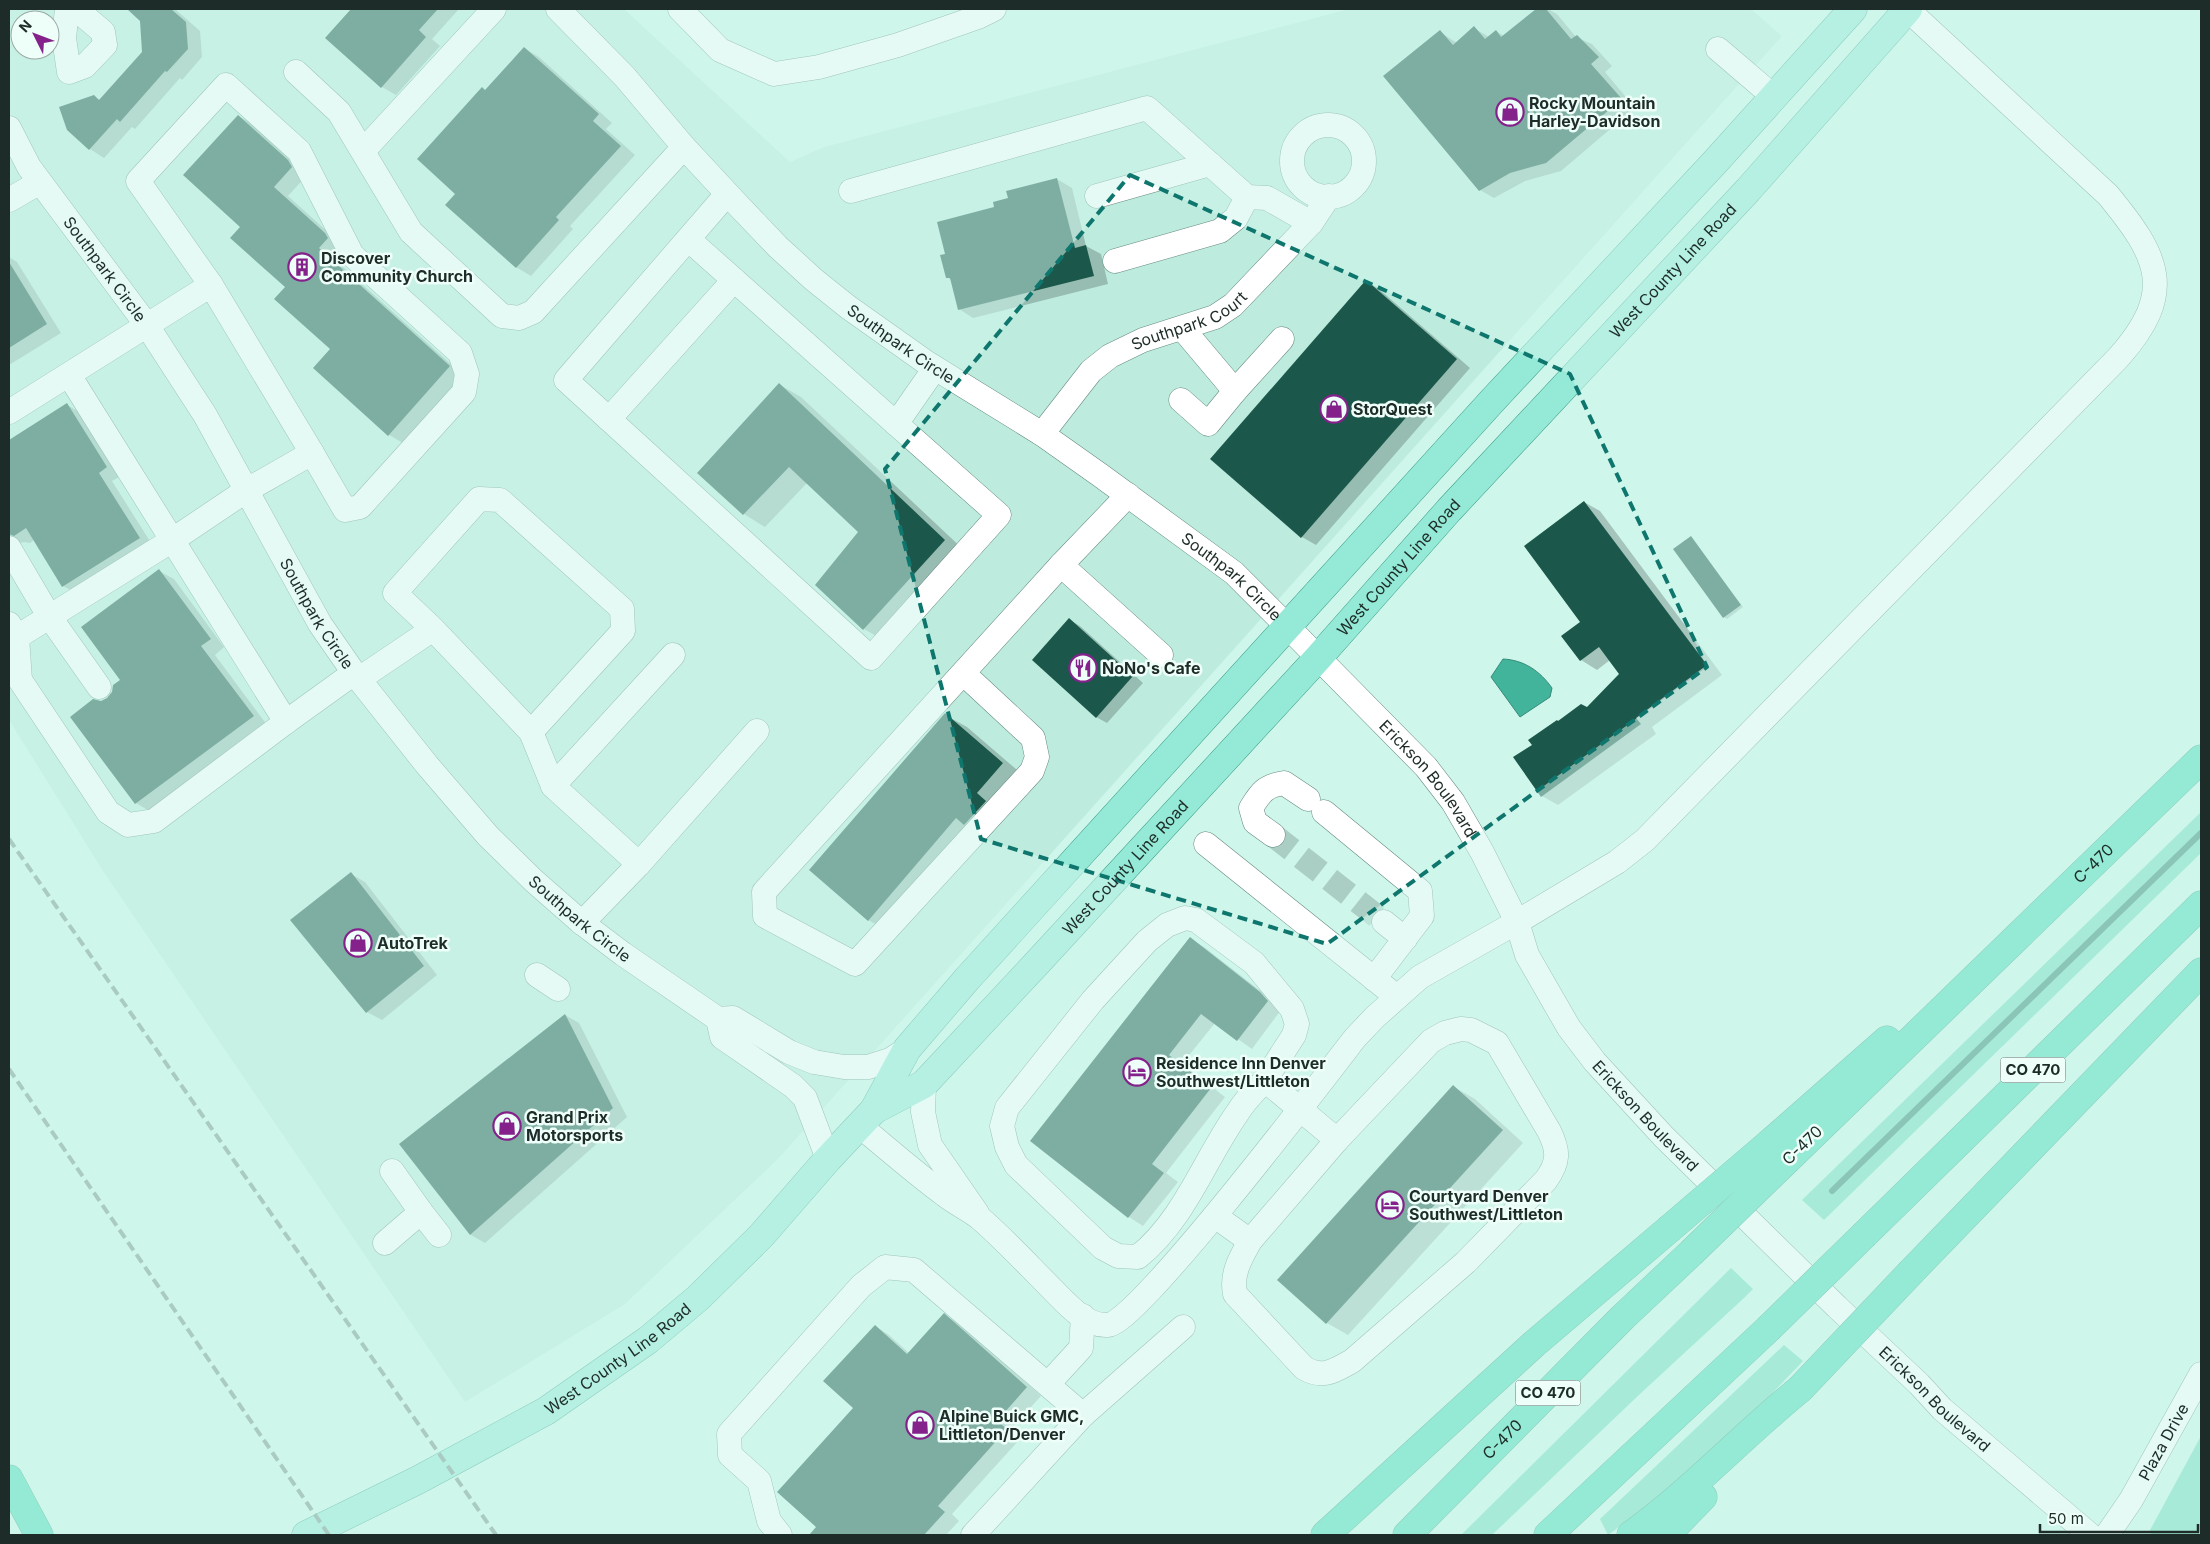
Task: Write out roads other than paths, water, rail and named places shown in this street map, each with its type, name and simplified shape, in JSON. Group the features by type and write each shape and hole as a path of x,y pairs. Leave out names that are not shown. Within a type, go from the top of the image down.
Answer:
{"highway":[{"name":"C-470","path":"1407,1535 1623,1317 1691,1253 1779,1150 2055,902 2201,759"},
{"name":"CO 470","path":"1548,1535 1768,1329 2201,905"},
{"path":"1666,1535 1769,1428 1800,1389 1912,1271 2201,972"},
{"path":"1325,1535 1540,1338 1668,1230 1779,1150"},
{"path":"1631,1535 1692,1488 1761,1420 1800,1389"},
{"path":"9,1479 41,1532"}],"main road":[{"name":"West County Line Road","path":"306,1535 427,1476 538,1416 640,1345 698,1298 761,1236 828,1159 867,1118 906,1049 967,979 1492,401 1774,97 1853,9"},
{"name":"West County Line Road","path":"867,1118 924,1084 1318,658 1449,510 1748,190 1907,9"}],"street":[{"path":"67,9 64,38 69,72 85,66 105,44 103,32 76,9"},
{"path":"363,152 494,9"},
{"name":"Southpark Circle","path":"558,9 625,77 684,147 727,194 813,280 935,368 1042,434 1128,495 1234,573 1288,627"},
{"path":"680,9 720,50 774,74 819,68 898,45 978,17 994,9"},
{"path":"867,1118 910,1169 981,1219 1065,1302 1094,1323 1108,1326 1120,1320 1165,1274 1215,1216 1355,1038 1397,997 1420,977 1617,862 1645,840 2118,358 2136,338 2154,303 2155,284 2145,244 2132,224 2108,195 1907,9"},
{"path":"1718,49 1774,97"},
{"path":"296,72 339,112 412,232 502,316 520,318 534,312 684,147"},
{"path":"226,85 299,151 352,255 460,353 468,374 464,392 360,507 345,510 312,453 211,285 138,181 226,85"},
{"path":"851,191 1147,108 1247,197 1267,198 1311,223"},
{"name":"Southpark Circle","path":"9,128 29,167 146,324 205,415 320,624 357,676 426,765 488,836 582,923 623,954 718,1019 733,1018 789,1052 814,1062 844,1067 868,1067 890,1060 906,1049"},
{"path":"1097,196 1210,164"},
{"path":"9,200 40,182"},
{"path":"688,239 999,515 871,658 566,380 688,239 727,194"},
{"name":"Southpark Court","path":"1042,434 1091,370 1110,356 1144,340 1215,317 1233,305 1311,223 1329,196"},
{"path":"1115,261 1220,231 1236,218 1247,197"},
{"path":"609,419 734,280"},
{"path":"9,412 146,324 211,285"},
{"path":"1182,328 1235,391"},
{"path":"1181,400 1208,424 1235,391 1282,340"},
{"path":"896,424 935,368"},
{"path":"68,375 286,722"},
{"path":"312,453 246,490 171,541 50,616 13,631 20,680 108,812 128,825 154,821 286,722 433,629"},
{"path":"963,673 1033,738 1037,757 1032,771 855,964 765,916 764,892 1061,565 1128,495"},
{"path":"531,732 623,632 622,609 500,500 479,499 395,593 433,629 531,732 553,786 639,864"},
{"path":"9,548 50,616 99,687"},
{"path":"1061,565 1162,656"},
{"name":"Erickson Boulevard","path":"1288,627 1426,767 1448,795 1482,852 1517,922 1526,955 1569,1028 1595,1062 1664,1137 1836,1307 1919,1384 1942,1409 2090,1535"},
{"path":"553,786 673,655"},
{"path":"582,923 639,864 757,731"},
{"path":"1272,835 1255,822 1251,808 1259,794 1271,785 1284,783 1316,805 1420,891 1422,916 1374,979"},
{"path":"1206,844 1397,997"},
{"path":"1185,918 1196,920 1254,963 1292,1009 1296,1024 1294,1035 1265,1080 1238,1110 1187,1200 1156,1242 1138,1257 1118,1256 1103,1248 1038,1188 1016,1165 1007,1147 1002,1126 1007,1108 1093,1000 1147,941 1167,925 1185,918"},
{"path":"1384,922 1405,939"},
{"path":"536,975 558,989"},
{"path":"718,1019 722,1037 793,1086 805,1098 828,1159"},
{"path":"1461,1029 1471,1030 1497,1043 1554,1141 1555,1165 1546,1180 1466,1262 1352,1361 1334,1371 1324,1374 1313,1374 1304,1368 1235,1294 1232,1281 1237,1265 1250,1241 1337,1140 1431,1041 1445,1033 1461,1029"},
{"path":"1265,1080 1337,1140"},
{"path":"924,1084 923,1112 930,1145 938,1159 961,1187 981,1219"},
{"path":"392,1171 439,1235"},
{"path":"385,1243 422,1212"},
{"path":"1215,1216 1250,1241"},
{"path":"780,1535 769,1521 759,1481 730,1455 729,1434 862,1286 885,1267 914,1270 1083,1415"},
{"path":"1048,1384 1081,1348 1083,1316"},
{"path":"973,1535 1083,1415 1183,1327"},
{"name":"Plaza Drive","path":"2107,1535 2131,1500 2201,1374"}],"waterway":[{"path":"1832,1191 2201,833"}],"tunnel":[{"path":"1273,835 1384,922"}],"railway":[{"path":"9,839 496,1535"},
{"path":"9,1069 329,1535"}],"place":[{"name":"Rocky Mountain Harley-Davidson","path":"1510,112"},
{"name":"Discover Community Church","path":"302,267"},
{"name":"StorQuest","path":"1334,409"},
{"name":"NoNo's Cafe","path":"1083,668"},
{"name":"AutoTrek","path":"358,943"},
{"name":"Residence Inn Denver Southwest/Littleton","path":"1137,1072"},
{"name":"Grand Prix Motorsports","path":"507,1126"},
{"name":"Courtyard Denver Southwest/Littleton","path":"1390,1205"},
{"name":"Alpine Buick GMC, Littleton/Denver","path":"920,1425"}]}
